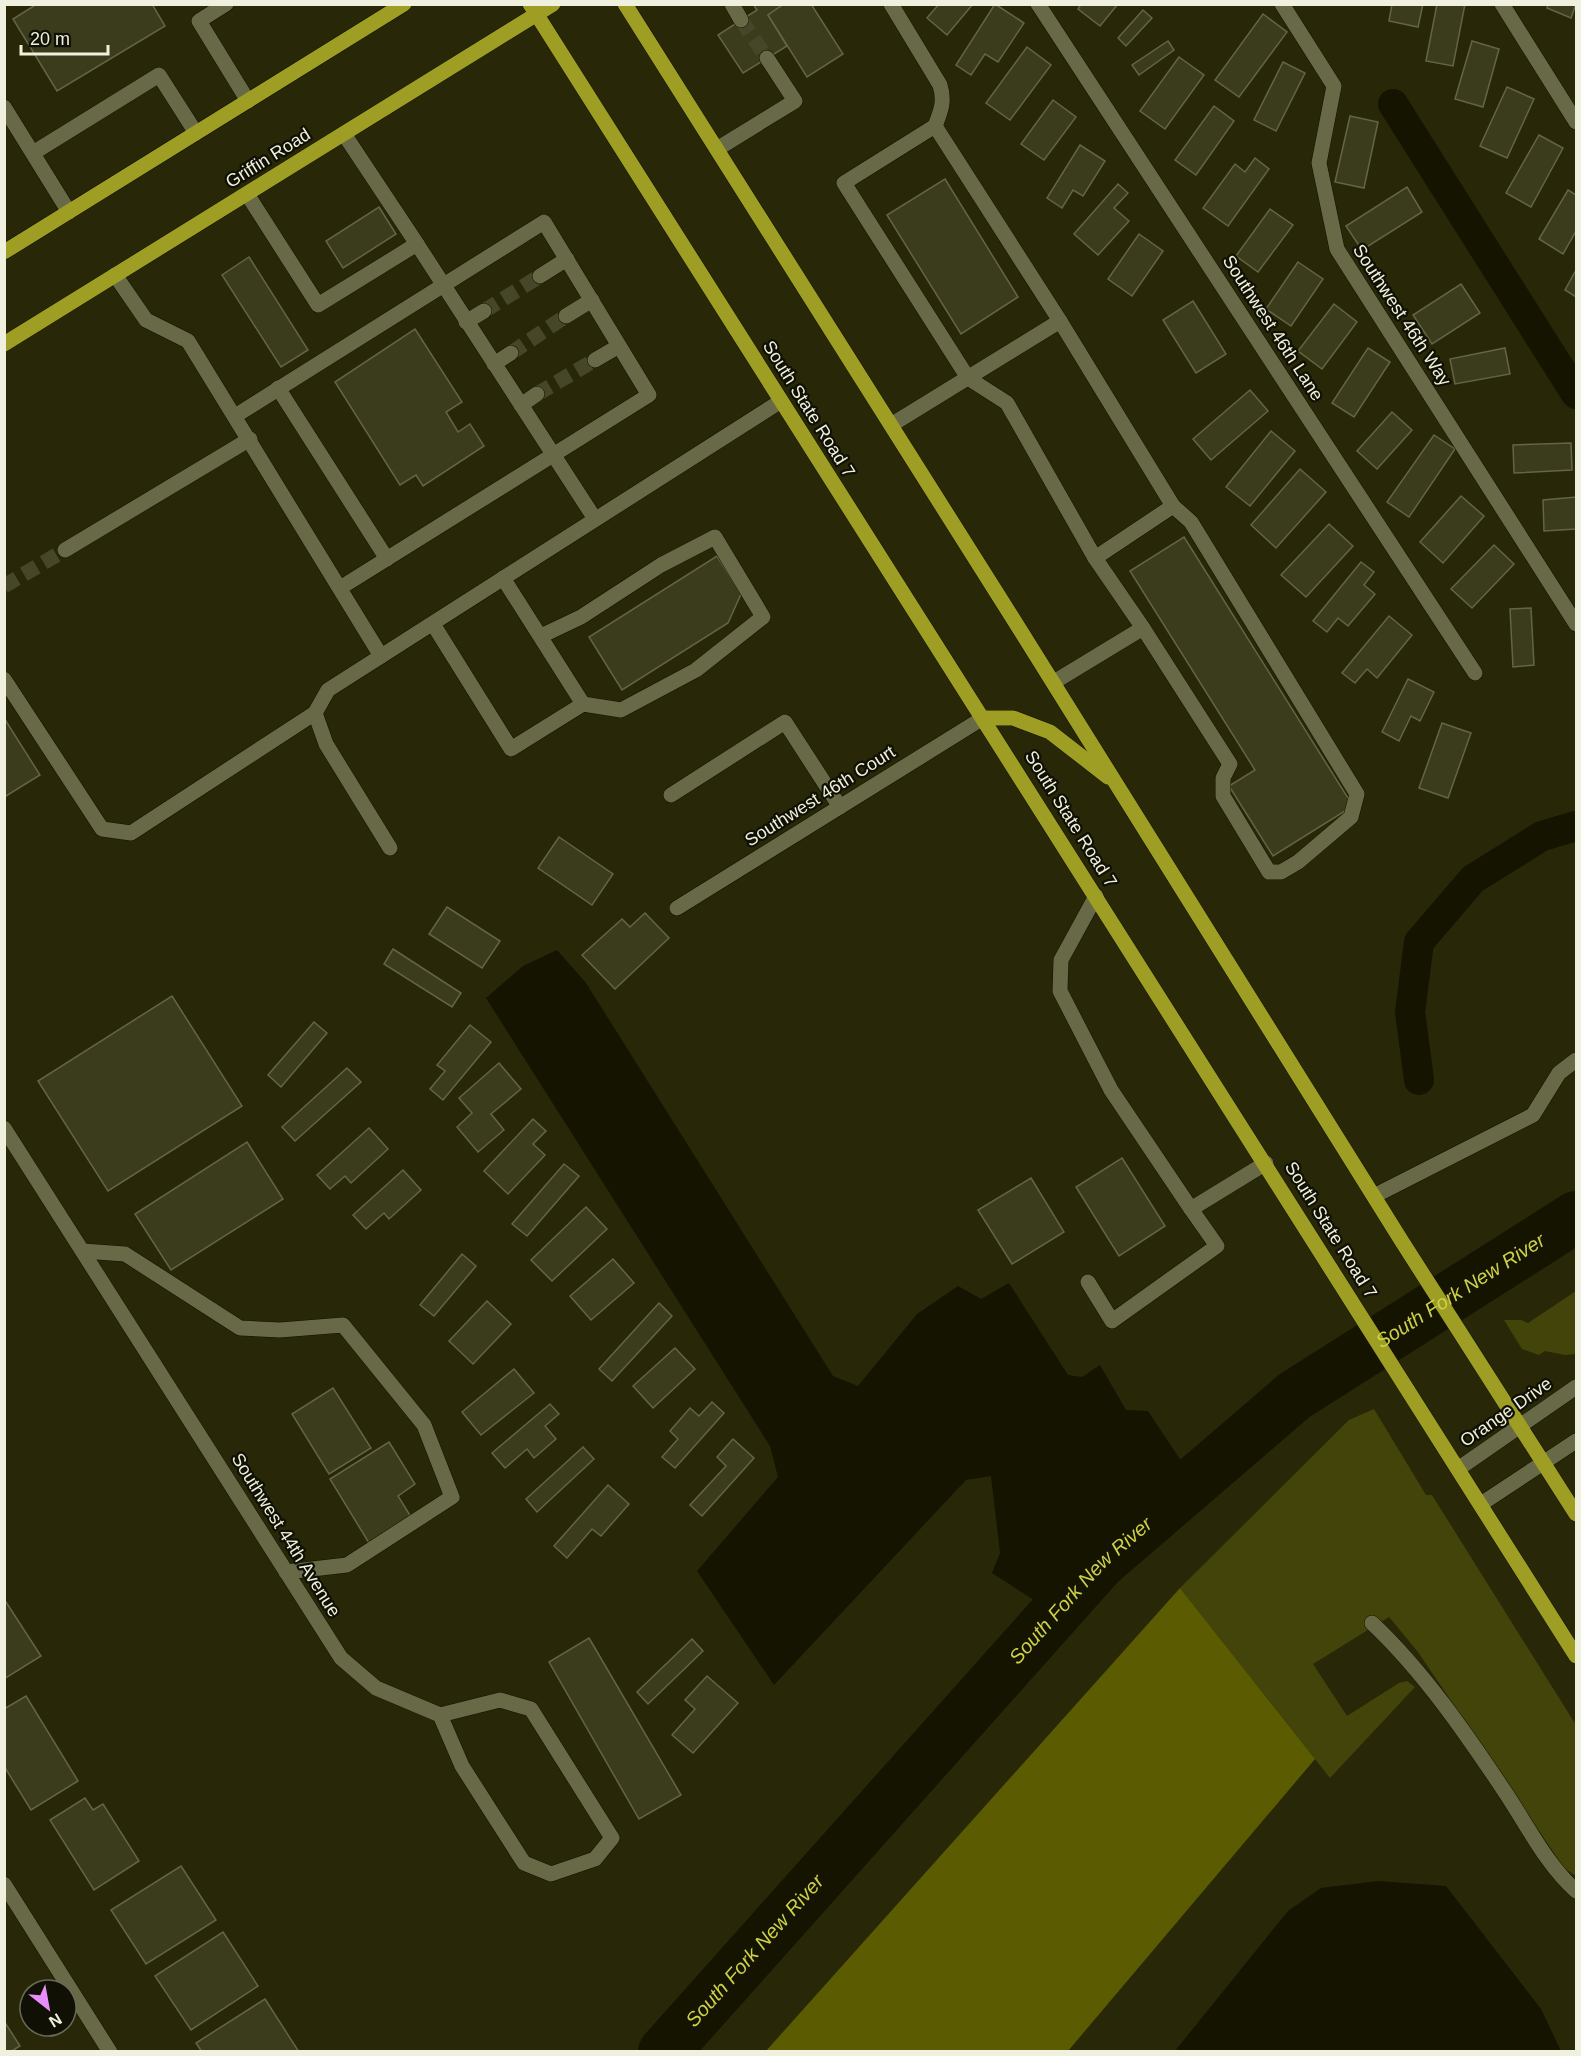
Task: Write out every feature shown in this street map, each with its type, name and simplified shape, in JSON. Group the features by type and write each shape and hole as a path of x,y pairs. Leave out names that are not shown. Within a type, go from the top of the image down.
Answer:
{"main road":[{"path":"4,252 404,4"},
{"name":"Griffin Road","path":"4,344 344,134 534,9 553,4"},
{"path":"626,4 1118,784 1401,1240 1576,1514"},
{"name":"South State Road 7","path":"534,9 780,401 1339,1278 1576,1656"},
{"path":"983,718 1013,718 1050,732 1118,784"}],"street":[{"path":"226,4 199,21 248,101"},
{"path":"732,4 741,20"},
{"path":"891,4 940,85 943,95 942,108 935,126 844,183 968,378 1007,403 1095,558 1230,764 1223,778 1224,796 1269,872 1281,872 1298,862 1351,817 1357,794 1191,522 1173,506 1060,321 935,126"},
{"name":"Southwest 46th Lane","path":"1038,4 1475,673"},
{"name":"Southwest 46th Way","path":"1282,4 1334,86 1319,163 1337,249 1576,624"},
{"path":"1502,4 1576,122"},
{"path":"717,149 795,101 767,58"},
{"path":"33,153 159,75 196,133"},
{"path":"4,107 69,212"},
{"path":"344,134 595,519"},
{"path":"247,194 318,305 417,244"},
{"path":"235,416 544,222 567,259 649,395 340,588"},
{"path":"540,276 567,259"},
{"path":"115,275 146,320 188,341 381,656"},
{"path":"566,316 592,300"},
{"path":"466,322 484,311"},
{"path":"891,425 1060,321"},
{"path":"595,360 619,346"},
{"path":"494,364 511,353"},
{"path":"278,388 387,558"},
{"path":"520,405 537,394"},
{"path":"4,679 102,829 131,833 315,713 328,690 780,401"},
{"path":"65,550 250,439"},
{"path":"1095,558 1173,506"},
{"path":"433,624 511,749 583,704 621,710 696,670 763,616 715,537 661,565 580,617 541,636"},
{"path":"503,578 583,704"},
{"path":"1054,682 1143,628"},
{"path":"315,713 326,744 390,848"},
{"name":"Southwest 46th Court","path":"677,908 983,718"},
{"path":"671,795 785,722 840,807"},
{"path":"1088,1282 1113,1321 1217,1246 1112,1090 1060,991 1061,960 1096,896"},
{"path":"1374,1196 1533,1115 1559,1073 1576,1060"},
{"name":"Southwest 44th Avenue","path":"4,1128 341,1658 376,1688 440,1715"},
{"path":"1191,1209 1266,1163"},
{"path":"83,1251 125,1254 240,1328 280,1330 343,1325 424,1425 452,1497 347,1565 286,1572"},
{"name":"Orange Drive","path":"1458,1469 1576,1387"},
{"path":"1481,1504 1576,1441"},
{"path":"1372,1623 1422,1677 1504,1791 1562,1878 1576,1891"},
{"path":"500,1700 531,1709 612,1838 595,1858 551,1874 524,1863 462,1766 440,1715 500,1700"},
{"path":"4,1884 110,2052"}],"shaded area":[{"path":"557,950 586,983 833,1376 858,1386 917,1314 958,1286 981,1299 1009,1283 1068,1375 1082,1377 1100,1365 1126,1410 1148,1411 1195,1482 1100,1563 1037,1602 992,1573 1000,1553 991,1476 966,1480 774,1685 697,1571 778,1477 770,1446 486,998 523,966"},
{"path":"1576,1291 1576,1354 1565,1355 1545,1351 1539,1355 1522,1349 1504,1320 1521,1320 1528,1323"},
{"path":"1374,1409 1426,1495 1432,1495 1576,1725 1576,1876 1564,1868 1418,1652 1389,1617 1313,1664 1347,1716 1399,1683 1407,1681 1415,1687 1330,1778 1180,1588 1349,1420"},
{"path":"1180,1588 1315,1759 1068,2051 766,2051"},
{"path":"1378,1881 1446,1886 1541,2009 1561,2051 1175,2051 1288,1911 1321,1888"}],"building":[{"path":"37,4 152,4 165,26 57,91 13,19"},
{"path":"753,4 784,4 768,15 787,46 743,73 718,35 757,10"},
{"path":"784,4 811,4 843,54 807,77 768,15"},
{"path":"939,4 973,4 947,35 927,18"},
{"path":"995,4 1024,23 998,62 985,54 971,75 956,65"},
{"path":"1081,4 1118,4 1100,26 1078,9"},
{"path":"1392,4 1423,4 1418,27 1389,21"},
{"path":"1437,4 1465,4 1453,66 1426,61"},
{"path":"1548,4 1576,4 1571,18 1547,8"},
{"path":"1143,10 1152,18 1126,46 1118,38"},
{"path":"1263,14 1287,32 1239,97 1215,80"},
{"path":"1168,41 1174,50 1139,75 1132,65"},
{"path":"1472,41 1499,49 1483,107 1455,99"},
{"path":"1027,47 1051,65 1010,120 986,103"},
{"path":"1179,57 1204,75 1165,129 1140,111"},
{"path":"1283,62 1305,73 1276,131 1254,120"},
{"path":"1507,87 1534,99 1507,158 1480,146"},
{"path":"1053,100 1076,117 1044,160 1021,144"},
{"path":"1214,106 1234,121 1196,175 1175,160"},
{"path":"1350,116 1378,122 1364,188 1335,182"},
{"path":"1539,135 1563,148 1531,207 1506,193"},
{"path":"1080,145 1105,161 1083,196 1073,190 1062,208 1047,198"},
{"path":"1255,158 1269,169 1228,226 1203,208 1235,164 1245,172"},
{"path":"945,179 1018,297 961,334 887,215"},
{"path":"1118,184 1128,193 1114,208 1129,221 1098,255 1074,234"},
{"path":"1407,187 1422,212 1362,250 1346,226"},
{"path":"1568,190 1576,195 1576,231 1563,254 1539,239"},
{"path":"379,207 396,234 343,268 326,241"},
{"path":"1270,209 1293,225 1258,272 1236,256"},
{"path":"1139,234 1163,251 1132,296 1108,279"},
{"path":"249,257 308,350 281,367 222,275"},
{"path":"1298,262 1323,279 1291,326 1266,309"},
{"path":"1576,270 1576,297 1565,290"},
{"path":"1461,284 1480,313 1432,344 1413,315"},
{"path":"1193,301 1226,354 1196,373 1163,320"},
{"path":"1334,304 1357,322 1322,369 1298,351"},
{"path":"415,329 462,402 446,412 458,432 470,424 484,446 423,486 416,475 400,485 335,382"},
{"path":"1368,348 1390,362 1354,417 1332,403"},
{"path":"1505,348 1510,374 1455,384 1450,359"},
{"path":"1250,390 1268,411 1211,460 1193,439"},
{"path":"1392,412 1412,430 1377,469 1357,451"},
{"path":"1271,431 1295,451 1250,506 1226,487"},
{"path":"1434,435 1455,449 1409,517 1387,502"},
{"path":"1571,443 1572,470 1514,473 1513,445"},
{"path":"1300,469 1326,492 1276,548 1251,525"},
{"path":"1461,496 1484,516 1443,563 1420,542"},
{"path":"1576,497 1576,529 1544,531 1543,500"},
{"path":"1329,524 1353,546 1306,597 1281,575"},
{"path":"1184,537 1353,806 1273,856 1229,786 1255,770 1130,571"},
{"path":"1494,545 1514,564 1472,608 1451,589"},
{"path":"717,556 741,594 728,623 622,690 589,637"},
{"path":"1361,562 1374,572 1364,585 1375,594 1348,626 1338,618 1327,632 1313,621"},
{"path":"1531,608 1534,665 1513,667 1510,609"},
{"path":"1389,616 1412,635 1377,678 1367,669 1355,683 1342,673"},
{"path":"1408,679 1434,692 1420,721 1411,716 1399,741 1382,732"},
{"path":"4,718 40,775 6,796 4,794"},
{"path":"1442,723 1471,733 1448,798 1419,788"},
{"path":"559,837 613,874 592,905 538,868"},
{"path":"447,907 500,941 482,968 429,934"},
{"path":"645,913 669,938 615,989 582,955 622,919 630,927"},
{"path":"393,949 461,993 452,1007 384,964"},
{"path":"172,996 242,1106 108,1191 38,1081"},
{"path":"314,1022 327,1033 281,1087 268,1075"},
{"path":"470,1025 491,1042 443,1100 430,1089 445,1071 437,1065"},
{"path":"499,1063 521,1089 491,1114 504,1130 478,1152 457,1127 472,1113 459,1098"},
{"path":"347,1068 361,1082 295,1141 282,1127"},
{"path":"533,1119 546,1131 533,1144 545,1155 508,1194 484,1171"},
{"path":"369,1128 388,1149 351,1183 345,1176 330,1189 317,1175"},
{"path":"247,1142 283,1199 171,1270 135,1214"},
{"path":"1122,1158 1165,1226 1119,1256 1076,1187"},
{"path":"564,1164 579,1176 527,1236 512,1224"},
{"path":"403,1170 421,1190 389,1219 384,1213 366,1229 353,1215"},
{"path":"1031,1178 1064,1232 1012,1264 978,1210"},
{"path":"586,1207 607,1229 552,1281 531,1260"},
{"path":"462,1254 476,1266 434,1316 420,1305"},
{"path":"613,1259 634,1283 591,1320 570,1296"},
{"path":"487,1301 511,1324 473,1364 449,1341"},
{"path":"659,1303 672,1316 612,1381 599,1369"},
{"path":"675,1348 695,1369 653,1408 633,1386"},
{"path":"514,1369 534,1393 481,1435 462,1412"},
{"path":"333,1388 371,1448 329,1474 292,1414"},
{"path":"712,1402 724,1413 675,1468 662,1457 678,1439 670,1431 690,1408 699,1416"},
{"path":"550,1404 559,1414 545,1426 556,1439 534,1458 527,1449 505,1468 492,1453"},
{"path":"733,1439 754,1458 702,1516 690,1505 726,1466 717,1457"},
{"path":"389,1442 415,1484 398,1496 411,1517 369,1543 330,1479"},
{"path":"583,1447 594,1459 537,1512 526,1499"},
{"path":"608,1485 629,1504 601,1536 592,1529 567,1558 554,1546"},
{"path":"4,1599 41,1656 4,1679"},
{"path":"589,1638 681,1795 639,1819 549,1662"},
{"path":"692,1639 703,1651 648,1704 637,1692"},
{"path":"707,1676 738,1703 693,1753 672,1735 695,1709 685,1700"},
{"path":"26,1696 78,1781 31,1810 4,1766 4,1709"},
{"path":"85,1798 93,1810 103,1804 139,1861 94,1890 50,1820"},
{"path":"181,1866 216,1920 146,1964 111,1910"},
{"path":"223,1932 258,1986 191,2030 155,1976"},
{"path":"265,1999 299,2052 202,2052 196,2043"},
{"path":"4,2021 20,2046 10,2052 4,2052"}],"waterway":[{"path":"1393,104 1576,394"},
{"path":"1419,1080 1410,1012 1419,942 1473,879 1542,836 1576,826"},
{"name":"South Fork New River","path":"664,2052 1100,1563 1294,1396 1576,1217"}],"tunnel":[{"path":"741,20 767,58"},
{"path":"484,311 540,276"},
{"path":"511,353 566,316"},
{"path":"537,394 595,360"},
{"path":"4,586 65,550"}]}
